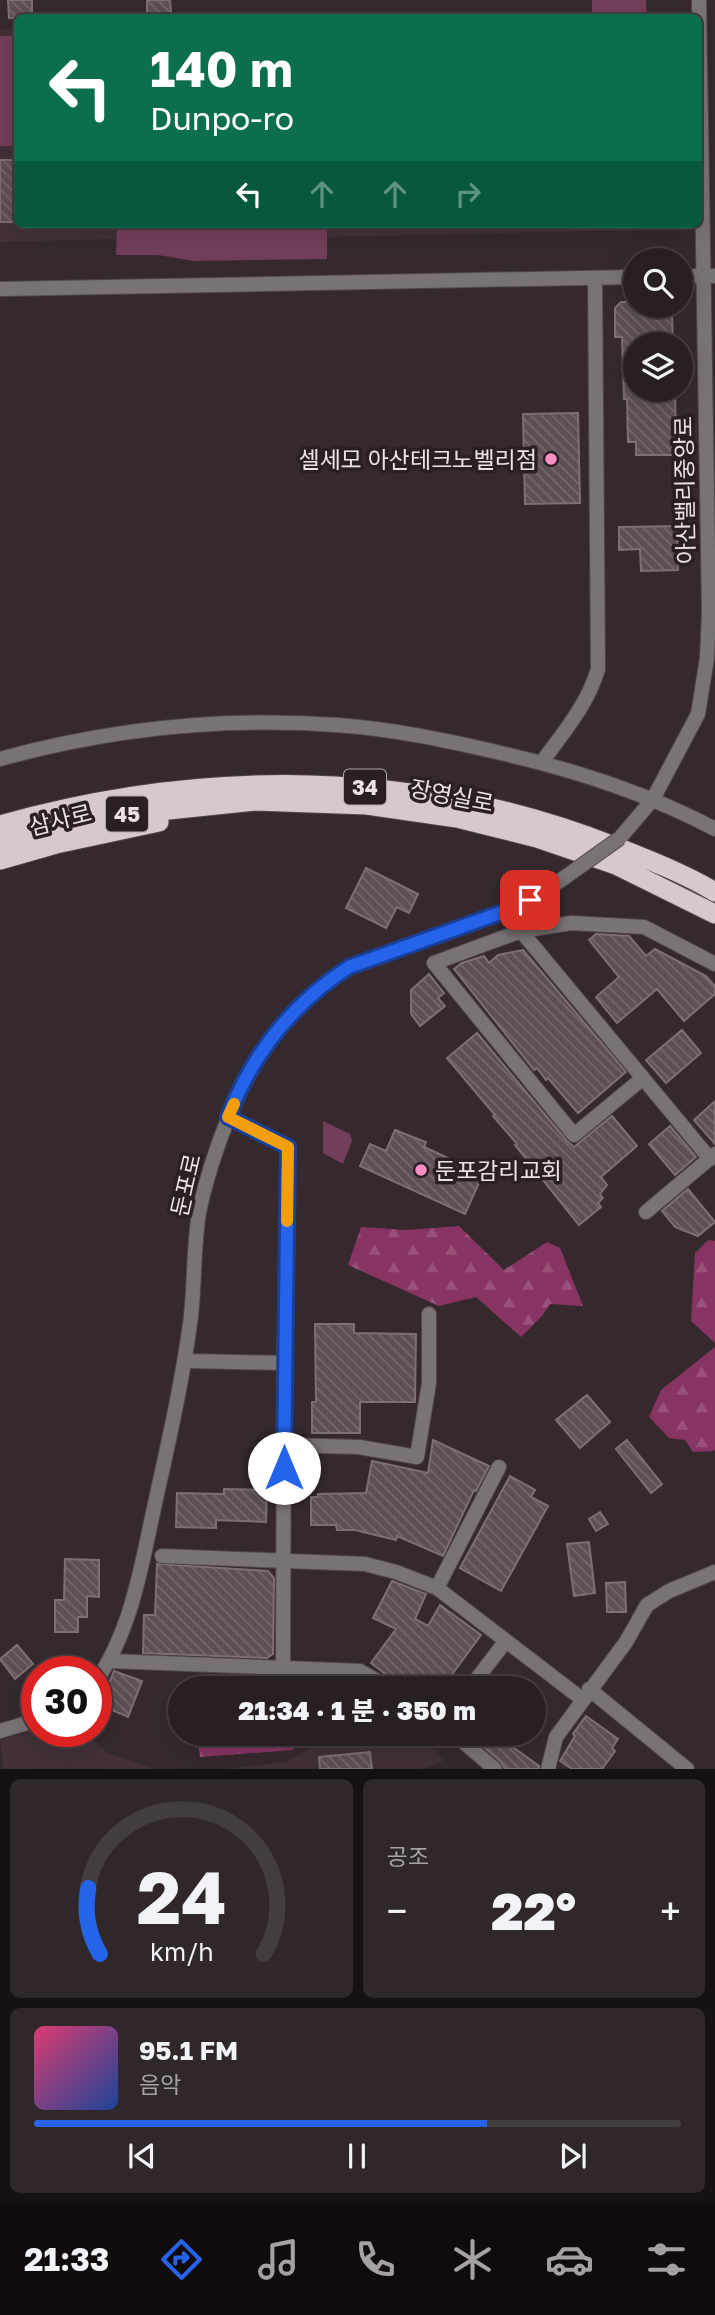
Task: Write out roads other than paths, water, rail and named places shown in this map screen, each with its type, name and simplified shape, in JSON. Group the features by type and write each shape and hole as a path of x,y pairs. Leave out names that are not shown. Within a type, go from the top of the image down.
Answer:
{"highway":[{"name":"장영실로","path":"0,825 111,798 182,788 267,783 384,789 482,804 536,818 662,864 715,892"},
{"name":"장영실로","path":"0,844 48,830 120,815 256,801 367,805 457,818 537,838 616,865 715,914"},
{"name":"삼사로","path":"0,860 56,844 256,801"}],"street":[{"name":"아산밸리중앙로","path":"620,838 653,799 698,714 707,657 709,276 702,83"},
{"path":"0,289 623,277"},
{"path":"542,762 585,702 598,669 595,278"},
{"path":"0,759 99,737 217,723 336,725 381,729 542,762 653,799 715,829"},
{"name":"둔포로","path":"112,1656 145,1554 190,1324 199,1213 211,1164 239,1090 261,1052 285,1021 330,979 349,967 530,900 620,838"},
{"path":"503,912 713,1157 646,1212"},
{"path":"643,1078 574,1135 434,963 522,931 571,923 644,927 715,964"},
{"path":"228,1117 288,1147 283,1667"},
{"path":"284,1445 359,1447 417,1457 429,1383 429,1314"},
{"path":"192,1361 284,1363"},
{"path":"437,1588 499,1467"},
{"path":"162,1556 365,1564 396,1572 437,1588 505,1642 585,1694 687,1769"},
{"path":"548,1769 556,1738 585,1694 626,1642 647,1605 669,1591 715,1572"},
{"path":"478,1676 505,1642"},
{"path":"112,1661 360,1671 369,1676"},
{"path":"0,1731 21,1725"},
{"path":"468,1746 495,1769"}],"place":[{"name":"셀세모 아산테크노벨리점","path":"551,459"},
{"name":"둔포감리교회","path":"421,1170"}]}
